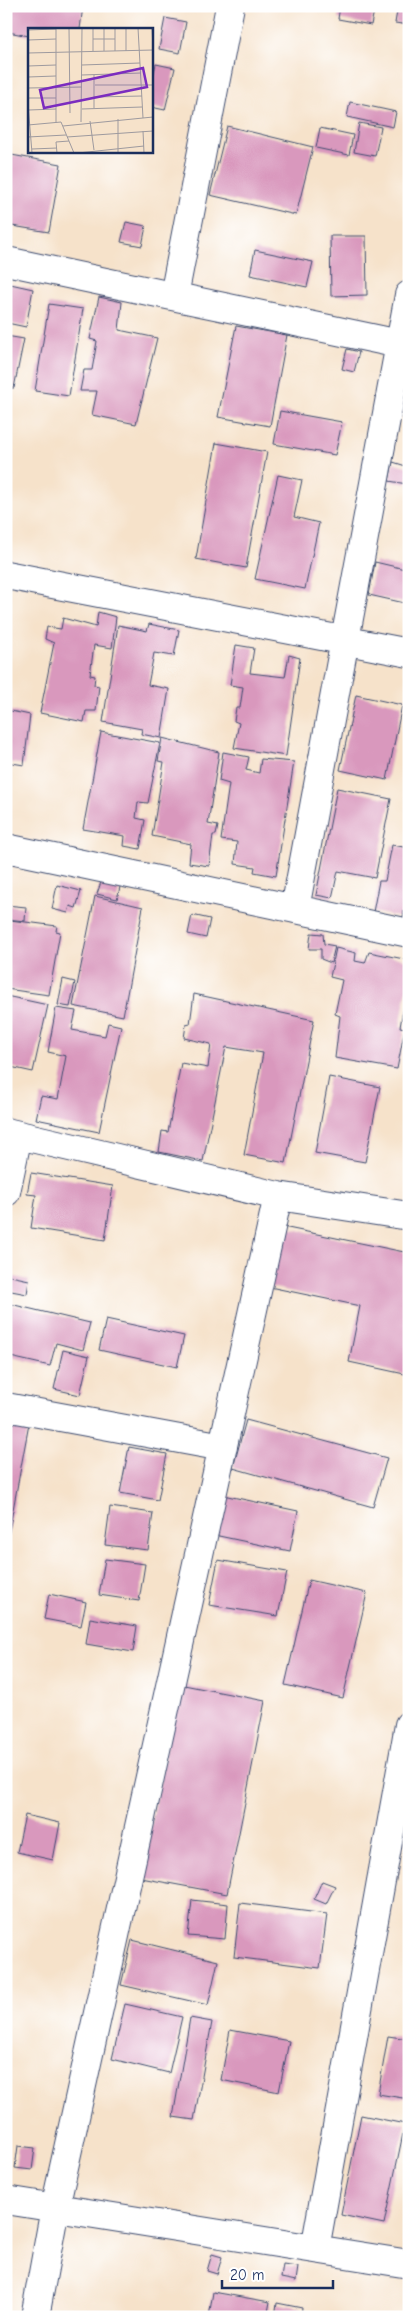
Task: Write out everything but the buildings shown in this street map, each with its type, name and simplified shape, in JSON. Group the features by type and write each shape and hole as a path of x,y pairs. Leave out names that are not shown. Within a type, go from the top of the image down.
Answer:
{"street":[{"path":"174,296 230,6"},
{"path":"6,260 404,345"},
{"path":"295,910 345,640 404,345 409,295"},
{"path":"6,575 409,653"},
{"path":"6,848 409,933"},
{"path":"6,1192 12,1133 278,1196 409,1216"},
{"path":"35,2317 55,2208 278,1196"},
{"path":"6,1407 223,1447"},
{"path":"315,2249 409,1725"},
{"path":"6,2200 409,2264"}]}
